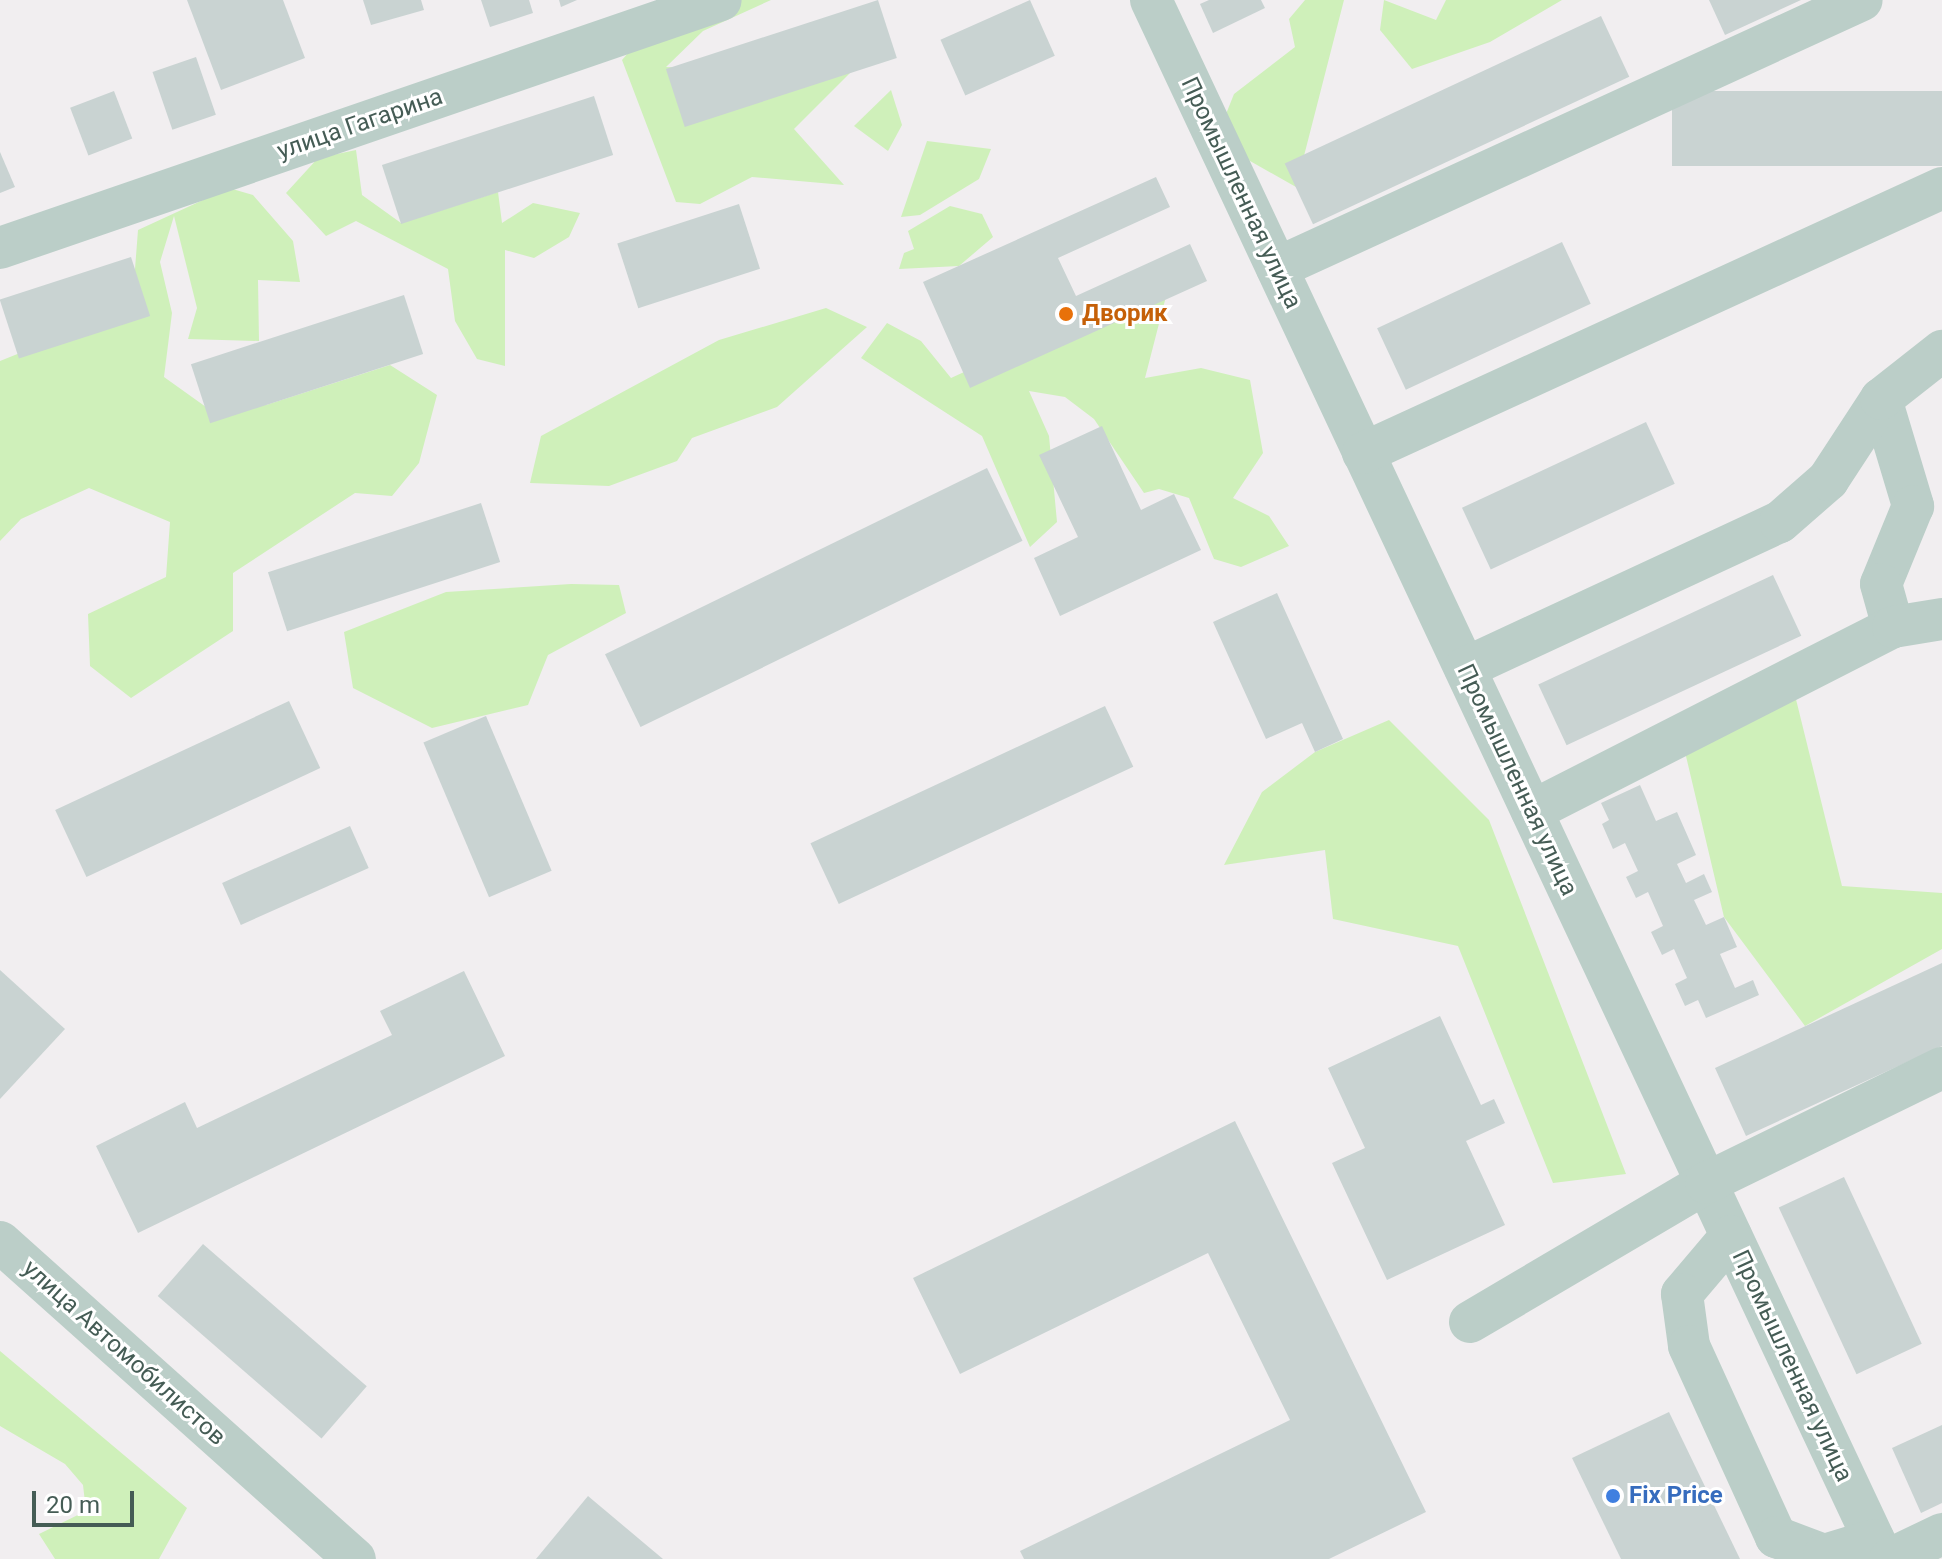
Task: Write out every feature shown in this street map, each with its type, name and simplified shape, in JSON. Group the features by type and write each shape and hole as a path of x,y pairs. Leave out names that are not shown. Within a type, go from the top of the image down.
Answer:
{"street":[{"name":"улица Гагарина","path":"0,248 721,0"},
{"name":"Промышленная улица","path":"1151,0 1882,1553"},
{"path":"1277,268 1862,0"},
{"path":"1363,453 1942,188"},
{"path":"1465,668 1780,522 1828,480 1881,399 1942,351"},
{"path":"1881,399 1927,497 1881,584 1893,627"},
{"path":"1532,811 1893,627 1942,619"},
{"path":"1470,1322 1706,1183 1942,1068"},
{"path":"1731,1236 1682,1294 1689,1346 1776,1537 1824,1555 1882,1553 1942,1534"},
{"name":"улица Автомобилистов","path":"0,1242 355,1559"}],"green space":[{"path":"674,0 771,0 703,31 666,67 850,73 794,129 844,185 752,177 700,204 676,202 622,60"},
{"path":"1305,0 1344,0 1296,187 1243,157 1226,114 1234,94 1295,47 1289,19"},
{"path":"1384,0 1436,20 1446,0 1562,0 1490,42 1412,69 1380,30"},
{"path":"891,90 902,125 888,151 854,126"},
{"path":"927,141 991,149 979,179 920,215 901,217"},
{"path":"356,150 362,195 401,223 498,192 502,223 533,203 580,213 569,237 534,258 505,250 505,366 477,359 455,321 448,269 356,221 326,236 286,193 318,158"},
{"path":"229,188 253,195 293,241 300,282 258,280 259,341 188,339 197,308 174,216 160,262 172,313 164,377 206,407 266,405 390,365 437,395 419,463 392,496 355,493 233,573 233,631 131,698 90,666 88,614 166,577 170,522 89,488 21,519 0,541 0,361 132,308 138,230"},
{"path":"950,206 982,214 993,237 959,266 899,269 904,253 914,249 908,231"},
{"path":"1171,277 1145,378 1201,368 1250,380 1263,453 1233,498 1269,516 1289,546 1241,567 1214,559 1189,498 1159,489 1144,493 1094,419 1065,397 1029,391 1049,436 1057,522 1030,547 982,436 861,358 887,323 921,341 951,378"},
{"path":"826,308 867,327 777,407 692,438 677,461 609,486 530,483 541,436 719,340"},
{"path":"571,584 619,585 626,613 548,655 528,705 432,728 353,688 344,632 446,592"},
{"path":"1791,679 1842,886 1942,893 1942,949 1805,1026 1724,917 1681,735"},
{"path":"1389,720 1489,820 1626,1174 1553,1183 1458,946 1333,919 1325,850 1224,865 1262,792 1315,752"},
{"path":"0,1351 187,1508 159,1559 55,1559 39,1534 86,1511 83,1485 65,1464 0,1426"}],"building":[{"path":"187,0 283,0 305,58 221,90"},
{"path":"363,0 421,0 424,10 371,25"},
{"path":"481,0 529,0 533,13 490,27"},
{"path":"559,0 577,0 561,7"},
{"path":"878,0 897,58 685,127 666,69"},
{"path":"1030,0 1055,56 965,96 940,40"},
{"path":"1209,0 1261,0 1265,8 1213,33 1200,4"},
{"path":"1709,0 1801,0 1725,35"},
{"path":"1601,16 1629,77 1313,224 1285,163"},
{"path":"196,57 216,115 172,130 153,72"},
{"path":"114,91 132,139 88,155 70,108"},
{"path":"1672,91 1942,91 1942,166 1672,166"},
{"path":"594,96 613,155 401,224 382,165"},
{"path":"0,152 15,187 0,193"},
{"path":"1156,177 1170,207 1058,258 1076,296 1190,244 1207,281 970,388 923,282"},
{"path":"739,204 760,269 638,308 617,244"},
{"path":"1562,242 1591,304 1406,390 1377,328"},
{"path":"131,257 150,316 19,359 0,300"},
{"path":"404,295 423,354 210,423 191,364"},
{"path":"1646,422 1675,484 1491,569 1462,508"},
{"path":"1102,426 1141,510 1174,494 1201,550 1060,616 1034,558 1078,537 1039,455"},
{"path":"987,468 1023,541 641,727 605,654"},
{"path":"481,503 500,562 287,631 268,572"},
{"path":"1773,575 1801,636 1567,745 1538,684"},
{"path":"1277,593 1343,739 1315,752 1302,723 1266,739 1213,622"},
{"path":"289,701 320,768 86,877 55,810"},
{"path":"1105,706 1133,767 839,904 810,843"},
{"path":"486,716 552,871 489,897 423,743"},
{"path":"1640,785 1656,821 1677,812 1696,855 1677,864 1686,883 1704,874 1712,892 1694,900 1706,925 1724,917 1737,947 1720,954 1735,988 1753,980 1759,995 1706,1018 1698,1000 1685,1006 1675,984 1687,978 1674,949 1662,955 1651,932 1663,926 1648,892 1636,898 1626,877 1638,871 1625,843 1613,849 1602,824 1609,820 1601,803"},
{"path":"350,826 369,868 241,925 222,883"},
{"path":"1942,963 1942,1046 1746,1136 1715,1068"},
{"path":"0,970 65,1029 0,1099"},
{"path":"464,971 505,1056 138,1233 96,1146 185,1102 197,1128 392,1035 380,1011"},
{"path":"1440,1016 1481,1105 1494,1099 1505,1123 1466,1141 1505,1225 1387,1280 1332,1163 1365,1148 1328,1068"},
{"path":"1235,1121 1426,1512 1329,1559 1024,1559 1020,1551 1290,1420 1208,1253 960,1374 913,1278"},
{"path":"1844,1177 1922,1344 1857,1374 1779,1207"},
{"path":"203,1244 367,1386 322,1438 158,1296"},
{"path":"1669,1412 1740,1559 1621,1559 1572,1458"},
{"path":"1942,1425 1942,1503 1921,1513 1892,1448"},
{"path":"588,1496 663,1559 536,1559"}],"place":[{"name":"Дворик","path":"1066,314"},
{"name":"Fix Price","path":"1613,1496"}]}
